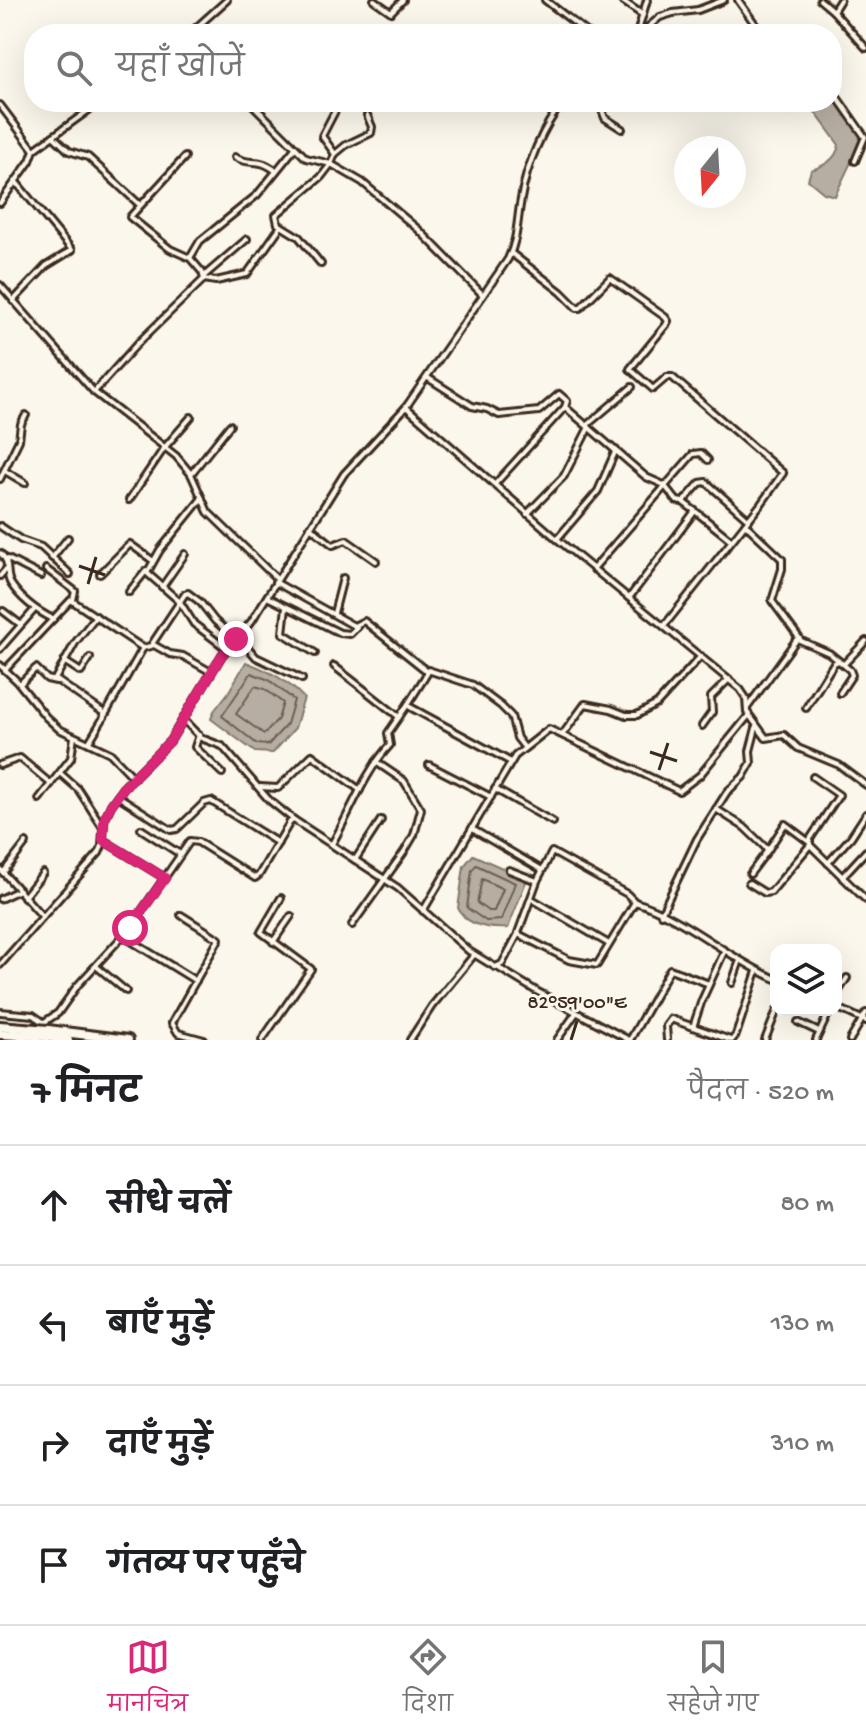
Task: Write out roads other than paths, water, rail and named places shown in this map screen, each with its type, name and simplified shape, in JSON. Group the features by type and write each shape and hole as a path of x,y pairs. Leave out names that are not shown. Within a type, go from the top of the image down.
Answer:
{"highway":[{"path":"0,1026 128,1040"},
{"path":"0,1034 41,1032 68,1040"}],"street":[{"path":"200,24 227,0"},
{"path":"374,0 391,12 403,0"},
{"path":"545,0 576,24"},
{"path":"621,0 643,15"},
{"path":"641,24 647,0"},
{"path":"651,24 660,17 698,10 724,0"},
{"path":"738,0 755,24"},
{"path":"820,0 866,48"},
{"path":"833,11 840,0"},
{"path":"842,104 865,137 855,161"},
{"path":"0,105 34,150"},
{"path":"0,203 34,150 86,112"},
{"path":"260,112 306,158 331,164 362,182 483,295"},
{"path":"334,112 322,136 335,154"},
{"path":"0,965 93,862 103,840 108,810 170,741 211,672 267,597 344,474 406,407 428,378 511,253 518,231 525,181 555,112"},
{"path":"603,112 605,118 622,129"},
{"path":"321,264 299,237 281,226 276,219 277,213 315,182 331,164 335,154 371,133 367,115"},
{"path":"53,136 69,151 88,157 140,205"},
{"path":"190,258 200,241 257,195 295,148"},
{"path":"185,157 131,215 132,221 175,252 190,258 204,277 216,281 247,274 281,226"},
{"path":"235,157 244,162 262,161 276,171"},
{"path":"13,301 46,266 72,250 16,182"},
{"path":"94,392 138,343 247,239"},
{"path":"511,253 579,309 608,279 612,279 667,320 630,369 653,389 667,377 672,377 781,471 781,478 664,626"},
{"path":"0,285 94,392 176,456 191,474 211,516 276,580 352,625 357,625"},
{"path":"428,378 468,404 499,415 539,411 559,394 567,401 565,407 495,484"},
{"path":"527,514 564,476 588,426 632,387"},
{"path":"406,407 527,514 729,679 744,693 749,715 766,738 784,735 798,748 839,765 866,785"},
{"path":"565,407 646,477 664,485 677,501 683,502 731,540"},
{"path":"0,479 20,437 21,424 26,415"},
{"path":"129,500 165,447 191,417"},
{"path":"191,474 230,425"},
{"path":"557,539 598,491 616,450"},
{"path":"593,569 693,454 701,453 708,460"},
{"path":"5,471 25,483"},
{"path":"683,502 700,483 706,482 782,559 772,601 800,639 829,653 852,675 840,693"},
{"path":"129,592 202,498"},
{"path":"629,598 695,511"},
{"path":"0,526 21,540 41,547 70,574"},
{"path":"310,527 333,545 346,540 376,561"},
{"path":"52,558 68,538"},
{"path":"100,574 130,544 152,560"},
{"path":"0,553 41,576"},
{"path":"162,587 185,554"},
{"path":"5,558 11,583 35,609 53,619"},
{"path":"0,576 8,566"},
{"path":"46,569 75,591 73,600"},
{"path":"147,569 149,576 180,602 194,624 227,649"},
{"path":"334,613 343,578"},
{"path":"89,742 143,648 151,644 185,594 193,596 215,621 256,657 302,679"},
{"path":"267,597 340,633 350,634 364,621 428,670 473,685 501,706 511,716 517,738 524,747"},
{"path":"73,600 143,648"},
{"path":"5,670 68,601 73,600"},
{"path":"286,607 282,630 285,636 315,653"},
{"path":"0,649 2,641 35,609"},
{"path":"3,611 20,624"},
{"path":"56,681 55,677 64,661 96,616"},
{"path":"747,708 792,644 800,639"},
{"path":"806,708 834,663 841,663 864,648 866,641"},
{"path":"151,644 170,654 183,656 211,672"},
{"path":"563,734 585,704 630,716 655,706 701,656"},
{"path":"64,661 81,672 90,658"},
{"path":"0,665 59,729 110,753 134,778"},
{"path":"334,666 399,717"},
{"path":"20,684 36,668 47,679 56,681 105,715"},
{"path":"332,844 376,762 390,745 387,737 428,670"},
{"path":"702,726 713,709 711,697 729,679"},
{"path":"408,704 511,762"},
{"path":"423,911 511,762 524,747 549,729 679,791 700,775 749,715"},
{"path":"184,720 199,735 222,746 269,800 386,880 474,955 629,1040 670,969 709,984"},
{"path":"661,914 678,874 716,809 751,763 750,751 757,726"},
{"path":"199,735 195,747 222,773"},
{"path":"39,799 71,758 74,737"},
{"path":"260,787 278,788 312,755 360,790"},
{"path":"0,765 20,758 51,784"},
{"path":"352,925 413,838 421,806 404,781 376,762"},
{"path":"429,765 491,797"},
{"path":"60,774 78,789 103,828"},
{"path":"749,883 765,893 771,892 809,843 839,795 813,777"},
{"path":"495,789 553,822"},
{"path":"118,796 171,830 177,829 204,803 211,801 278,843"},
{"path":"716,809 744,827 768,850"},
{"path":"828,863 866,814"},
{"path":"41,1032 123,936 190,841 194,840 255,878 294,820"},
{"path":"355,860 381,820"},
{"path":"750,874 785,824 809,843 866,900"},
{"path":"141,829 180,854"},
{"path":"472,829 542,870"},
{"path":"103,840 165,878"},
{"path":"26,843 2,871 42,916"},
{"path":"842,877 866,851"},
{"path":"497,967 518,934 537,881 554,852 635,902 770,976"},
{"path":"509,870 537,881"},
{"path":"24,897 43,873"},
{"path":"0,899 19,890"},
{"path":"262,1040 311,969 261,930 281,898"},
{"path":"531,899 609,944"},
{"path":"518,934 557,955 583,964 600,964 635,902"},
{"path":"181,915 219,939 172,1026 178,1033 204,1040"},
{"path":"273,942 291,916"},
{"path":"123,936 196,981"},
{"path":"693,1027 724,952"},
{"path":"410,1040 432,1006 474,955"},
{"path":"732,983 740,962"},
{"path":"96,966 126,991"},
{"path":"667,1040 669,1019 731,1040 736,1035 757,971"},
{"path":"842,986 847,978"},
{"path":"842,1010 864,1020"},
{"path":"0,1012 39,1016 41,1032"},
{"path":"557,1040 577,1012"},
{"path":"850,1040 866,1013"},
{"path":"765,1040 775,1016"},
{"path":"816,1040 827,1016"},
{"path":"798,1022 819,1032"}],"water":[{"path":"842,108 861,136 835,196 824,193 808,180 811,170 829,162 839,145 815,112 842,112"},
{"path":"246,662 277,677 304,698 295,728 273,753 255,752 211,719"},
{"path":"473,855 527,879 508,928 473,923 458,908 464,866"}]}
